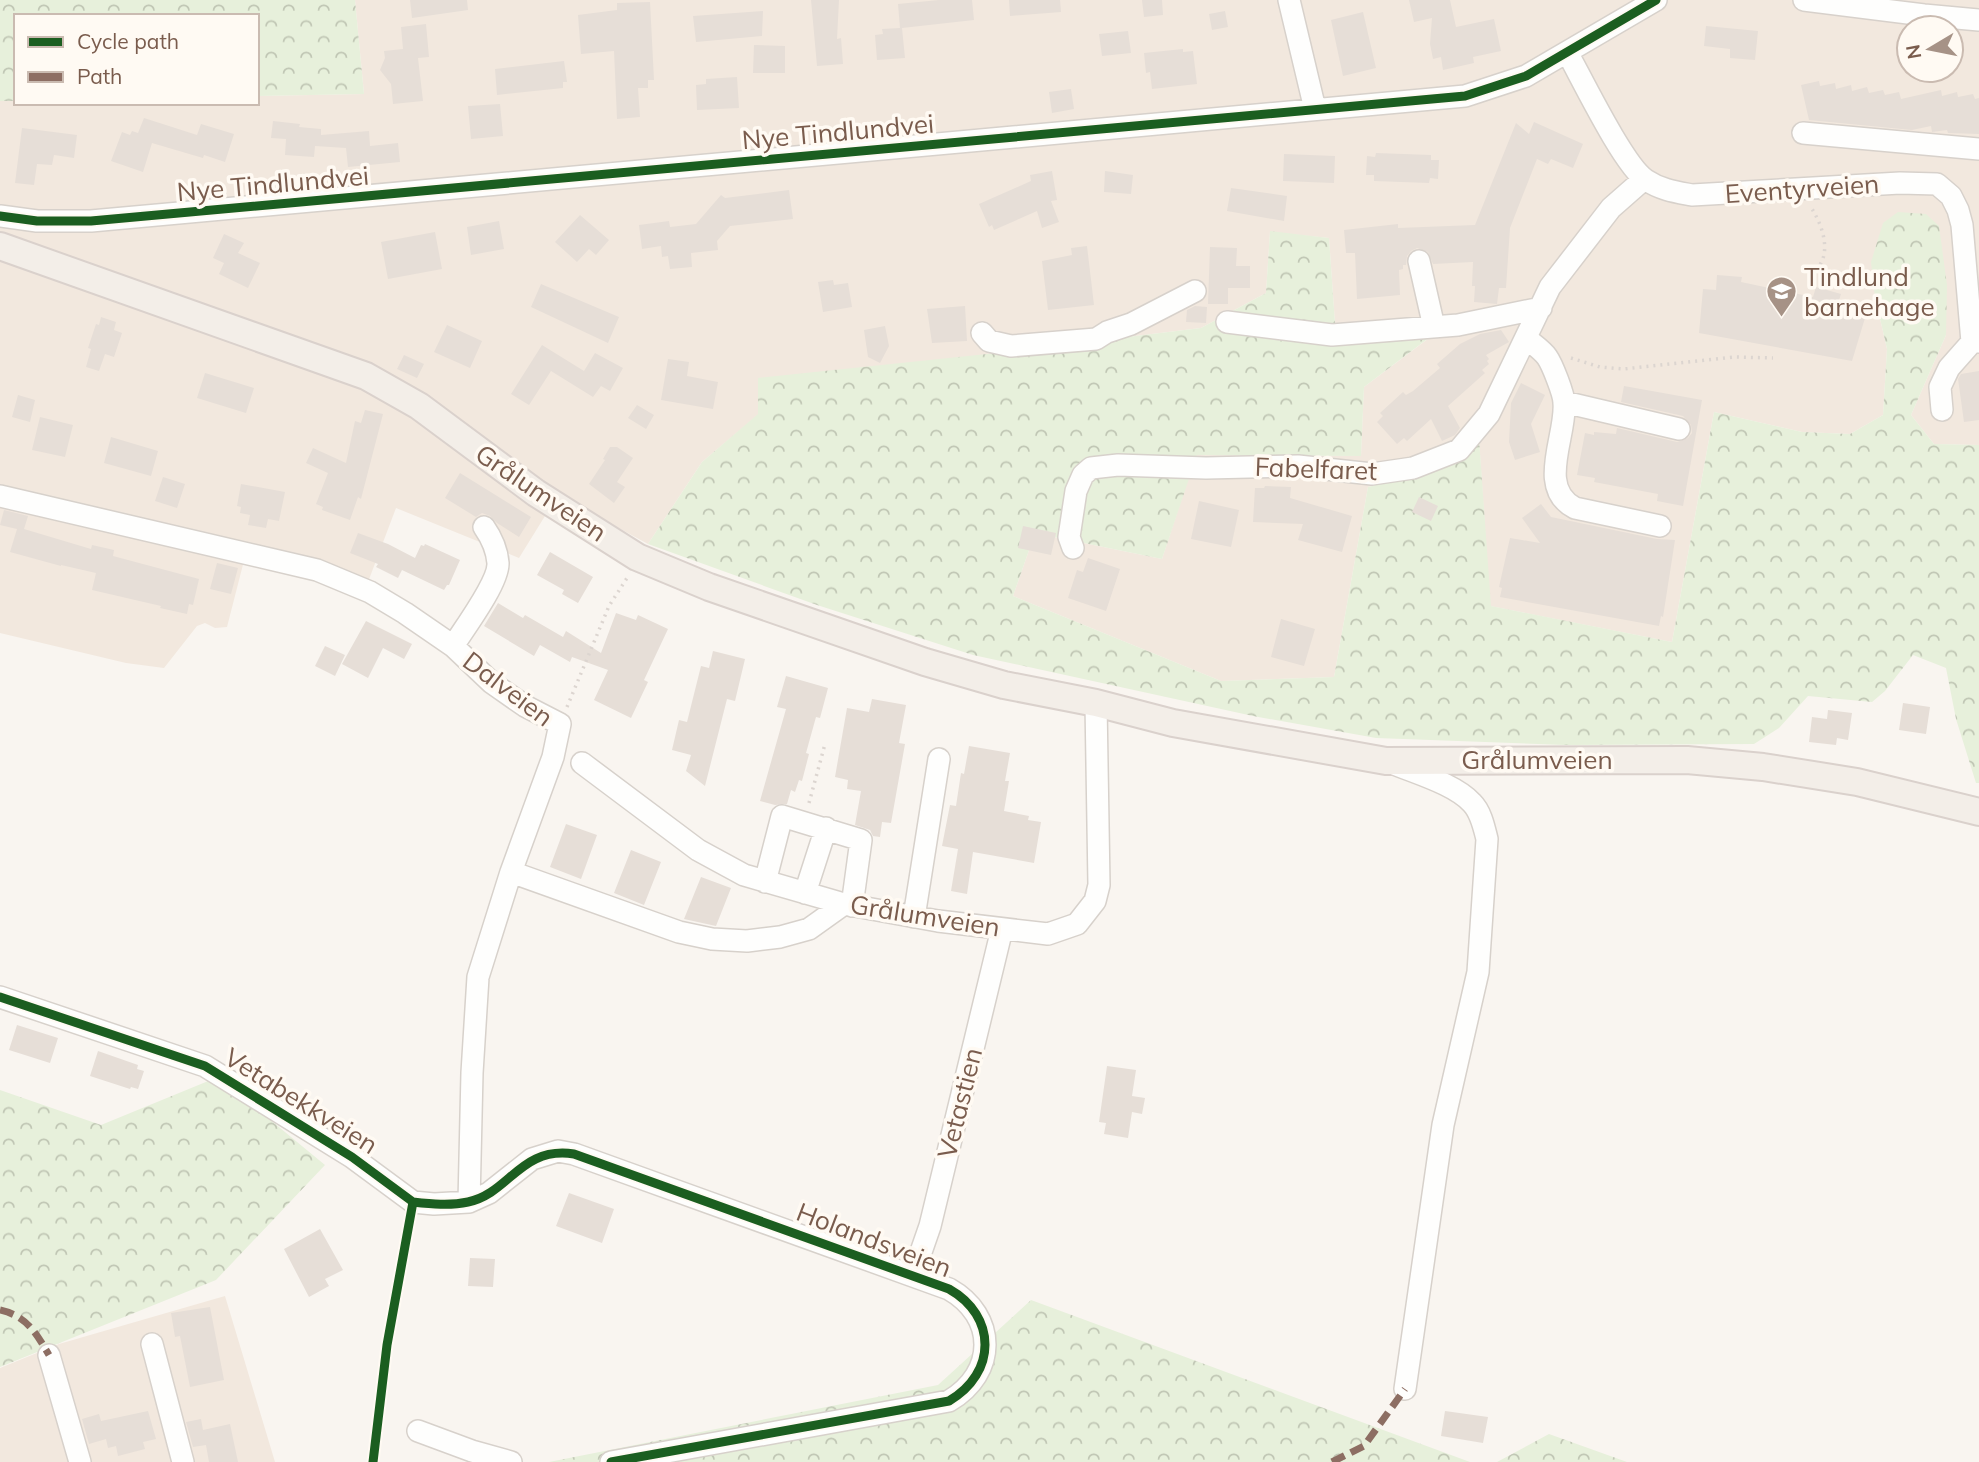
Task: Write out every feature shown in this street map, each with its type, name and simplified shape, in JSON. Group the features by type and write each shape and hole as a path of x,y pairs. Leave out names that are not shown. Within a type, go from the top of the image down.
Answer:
{"main road":[{"name":"Grålumveien","path":"0,246 366,376 419,406 536,493 637,557 709,587 925,662 1004,685 1096,703 1172,723 1387,761 1688,760 1763,767 1857,782 1979,812"}],"street":[{"path":"1289,0 1315,109"},
{"name":"Nye Tindlundvei","path":"0,216 37,221 91,221 1465,96 1526,76 1656,0"},
{"path":"1804,0 1979,20"},
{"name":"Eventyrveien","path":"1567,52 1625,156 1644,179 1667,191 1692,195 1900,183 1937,184"},
{"path":"1803,133 1940,148 1979,149"},
{"path":"1940,148 1937,184 1951,196 1962,225 1975,342 1949,368 1940,387 1942,410"},
{"name":"Fabelfaret","path":"1073,548 1069,537 1076,491 1083,475 1091,468 1118,465 1206,468 1298,466 1372,474 1413,468 1458,450 1489,414 1550,287 1611,208 1644,179"},
{"path":"1419,261 1434,327"},
{"path":"982,333 989,341 1011,346 1096,339 1195,291"},
{"path":"1227,322 1332,335 1458,325 1541,308"},
{"path":"1527,339 1548,358 1564,402 1555,480 1560,495 1566,503 1575,508 1660,526"},
{"path":"1564,402 1679,429"},
{"name":"Dalveien","path":"0,496 317,570 370,592 453,646 492,683 525,706 560,724 553,757 511,872 478,977 472,1073 469,1202"},
{"path":"453,646 497,573 498,563 492,539 484,527"},
{"name":"Grålumveien","path":"582,763 698,850 744,875 848,905 914,917 1048,934 1077,924 1095,901 1099,886 1096,703"},
{"path":"914,917 939,759"},
{"path":"1387,761 1456,790 1473,804 1481,818 1487,839 1478,972 1443,1125 1405,1389"},
{"path":"511,872 679,932 712,939 780,937 809,929 848,905 861,840 782,816 765,882"},
{"path":"805,893 826,828"},
{"name":"Vetastien","path":"914,1275 930,1226 1002,929"},
{"name":"Vetabekkveien","path":"0,997 205,1066 352,1157 413,1202"},
{"name":"Holandsveien","path":"413,1202 469,1202 489,1193 532,1159 558,1151 574,1154 914,1275 960,1295 970,1304 983,1328 985,1349 972,1384 960,1395 933,1406 611,1462"},
{"path":"152,1344 183,1462"},
{"path":"49,1356 80,1462"},
{"path":"418,1431 511,1462"}],"path":[{"path":"1801,190 1816,216 1824,243 1822,262 1810,274"},
{"path":"1548,358 1564,356 1600,367 1624,369 1735,357 1773,358"},
{"path":"560,724 609,606 624,585 637,557"},
{"path":"803,822 825,744"}],"shaded area":[{"path":"355,0 1979,0 1979,445 1934,444 1911,415 1946,335 1875,297 1887,349 1883,415 1850,434 1802,432 1714,412 1672,642 1490,606 1479,439 1430,471 1368,487 1334,677 1221,681 1013,596 1035,533 1162,559 1196,455 1361,456 1364,387 1433,335 1335,323 1329,238 1270,232 1266,293 1201,328 987,354 759,414 702,462 648,544 558,495 519,558 396,508 368,582 293,553 248,545 227,627 215,628 205,623 197,626 164,668 126,663 0,633 0,101 14,101 14,105 259,105 259,96 364,94"},
{"path":"225,1296 275,1462 0,1462 0,1368 59,1344"}],"green space":[{"path":"0,0 355,0 364,94 259,96 259,14 14,14 14,101 0,101"},
{"path":"1898,212 1926,214 1939,226 1947,285 1946,335 1911,415 1934,444 1979,445 1979,783 1976,783 1956,719 1946,668 1913,655 1885,691 1872,702 1808,696 1779,728 1754,744 1565,745 1376,738 1253,716 973,655 817,605 648,544 702,462 758,414 758,378 1201,328 1266,293 1270,231 1329,238 1335,323 1434,334 1364,387 1361,456 1197,455 1162,559 1035,533 1013,596 1221,681 1334,677 1368,487 1430,471 1479,438 1491,606 1672,642 1714,412 1802,432 1850,434 1883,415 1887,349 1875,297 1871,262 1883,223"},
{"path":"218,1077 325,1165 216,1280 0,1367 0,1090 101,1125"},
{"path":"1031,1300 1470,1462 549,1462 938,1385"},
{"path":"1549,1434 1627,1462 1497,1462"}],"building":[{"path":"410,0 467,0 468,10 412,18"},
{"path":"811,0 839,0 837,39 841,38 843,64 817,66"},
{"path":"972,0 974,20 902,28 905,58 877,60 875,35 883,34 882,29 900,28 898,4"},
{"path":"1009,0 1060,0 1061,12 1010,16"},
{"path":"1142,0 1162,0 1163,15 1144,17"},
{"path":"1409,0 1450,0 1456,27 1494,19 1501,51 1473,57 1474,63 1443,70 1441,57 1433,59 1430,44 1432,18 1414,22"},
{"path":"650,2 654,80 648,80 648,88 638,88 640,117 617,119 614,51 581,54 578,15 617,10 617,3"},
{"path":"763,11 762,36 696,42 693,16"},
{"path":"1225,11 1228,27 1212,30 1209,14"},
{"path":"1363,12 1376,68 1343,76 1331,20"},
{"path":"426,24 429,57 418,58 423,101 393,104 391,84 380,70 385,58 384,51 403,49 401,27"},
{"path":"1706,26 1758,31 1755,60 1730,58 1730,49 1704,46"},
{"path":"1128,31 1131,53 1102,56 1099,34"},
{"path":"754,45 785,46 785,73 753,73"},
{"path":"1183,49 1183,52 1193,51 1197,84 1152,89 1150,72 1146,73 1144,53"},
{"path":"564,61 567,82 563,82 563,88 497,95 495,69"},
{"path":"737,77 739,108 697,110 696,85 706,84 706,79"},
{"path":"1819,81 1820,86 1835,83 1836,89 1851,85 1852,91 1867,87 1869,93 1883,90 1885,95 1899,92 1901,99 1941,90 1942,96 1957,92 1958,97 1973,94 1975,99 1979,98 1979,134 1948,133 1947,130 1932,132 1931,126 1912,130 1809,120 1801,85"},
{"path":"1071,89 1074,109 1052,113 1049,92"},
{"path":"500,104 503,136 471,139 468,106"},
{"path":"144,118 197,135 201,124 234,134 225,162 152,143 143,172 111,161 122,132 130,135 132,131 138,133"},
{"path":"273,121 321,129 321,135 369,131 370,146 398,143 400,162 348,167 346,148 315,146 314,157 285,155 286,139 271,138"},
{"path":"1534,122 1583,144 1573,168 1551,159 1548,164 1537,159 1510,228 1506,288 1499,288 1497,304 1474,302 1473,262 1433,264 1428,252 1417,248 1411,251 1406,265 1399,270 1400,295 1357,299 1355,253 1346,253 1344,230 1398,224 1398,228 1475,225 1516,123 1529,134"},
{"path":"22,128 77,135 74,158 54,155 52,165 37,164 34,185 15,183"},
{"path":"1376,153 1431,155 1431,160 1439,160 1438,179 1430,178 1429,183 1374,181 1374,175 1366,175 1367,156 1375,157"},
{"path":"1284,154 1335,156 1334,183 1283,181"},
{"path":"1052,171 1057,200 1051,201 1059,222 1042,228 1037,211 994,230 992,225 989,227 979,204 1031,181 1030,175"},
{"path":"1105,171 1133,175 1131,194 1104,192"},
{"path":"1231,188 1287,196 1284,221 1227,211"},
{"path":"789,190 793,219 730,226 717,241 718,250 691,253 692,267 670,269 668,256 662,257 661,246 642,249 639,225 669,221 670,227 696,224 721,195 725,198"},
{"path":"580,215 609,240 596,255 589,249 577,262 555,242"},
{"path":"499,221 504,249 471,255 467,227"},
{"path":"435,232 442,269 388,279 381,242"},
{"path":"224,234 244,243 238,253 260,263 248,288 219,274 224,263 213,258"},
{"path":"1087,246 1094,305 1048,310 1042,261 1072,255 1071,248"},
{"path":"1210,247 1237,248 1236,266 1250,266 1250,288 1228,288 1228,304 1208,304"},
{"path":"1717,275 1742,277 1741,282 1813,297 1816,287 1841,294 1836,309 1865,318 1852,361 1699,333 1703,289 1716,290"},
{"path":"833,280 834,285 848,283 852,307 823,312 818,282"},
{"path":"541,284 619,317 608,343 531,307"},
{"path":"965,306 967,341 932,343 927,309"},
{"path":"1195,306 1207,307 1206,323 1186,322 1187,310"},
{"path":"101,317 116,322 114,330 122,333 114,357 105,354 99,371 86,367 91,349 88,348"},
{"path":"447,325 482,341 470,368 434,352"},
{"path":"885,326 889,346 880,363 868,357 864,330"},
{"path":"1501,330 1509,342 1486,355 1489,364 1482,370 1485,373 1448,406 1460,428 1455,435 1442,441 1431,419 1407,441 1404,438 1397,444 1377,422 1383,416 1380,413 1403,392 1406,395 1413,391 1440,368 1437,364 1460,344 1480,334"},
{"path":"542,345 584,371 595,353 623,368 610,391 601,386 593,397 551,371 529,405 511,394"},
{"path":"404,355 424,364 417,378 397,369"},
{"path":"668,359 689,362 687,376 718,382 713,409 661,400"},
{"path":"1979,371 1979,420 1964,422 1958,379 1961,374"},
{"path":"205,373 254,388 246,413 197,398"},
{"path":"1521,383 1545,395 1531,424 1540,452 1515,460 1509,442 1511,403"},
{"path":"1624,386 1702,400 1683,506 1657,501 1658,494 1594,482 1595,478 1577,475 1585,433 1616,434 1617,428 1677,442 1688,438 1692,433 1691,425 1683,416 1621,402"},
{"path":"18,395 35,400 30,422 12,417"},
{"path":"637,405 654,415 646,429 628,418"},
{"path":"365,410 383,414 361,499 358,497 350,520 322,510 323,507 316,504 328,473 306,463 313,448 346,463 355,421 361,423"},
{"path":"40,417 73,425 65,457 32,450"},
{"path":"111,437 158,451 151,476 104,463"},
{"path":"610,447 617,447 633,458 617,482 625,487 614,503 589,484"},
{"path":"460,473 531,517 519,537 490,516 482,513 476,517 445,498"},
{"path":"163,477 185,484 177,508 155,501"},
{"path":"241,484 285,492 279,521 268,519 266,528 248,525 250,515 240,513 241,507 237,506"},
{"path":"1291,487 1290,498 1352,516 1342,552 1298,540 1303,524 1253,522 1255,488"},
{"path":"1419,497 1438,506 1431,521 1412,512"},
{"path":"1199,501 1239,510 1231,547 1191,539"},
{"path":"1541,504 1551,517 1657,539 1675,540 1663,617 1661,616 1659,626 1500,597 1502,588 1499,587 1510,538 1540,543 1522,518"},
{"path":"4,510 28,516 24,529 91,549 92,545 114,550 113,556 199,579 193,605 189,604 187,614 92,590 96,573 10,552 17,529 0,525"},
{"path":"1023,526 1056,533 1051,555 1018,548"},
{"path":"358,533 415,558 421,545 425,544 460,560 444,590 402,570 398,578 376,567 378,564 350,553"},
{"path":"550,552 593,577 578,603 562,594 564,590 537,575"},
{"path":"1088,558 1120,569 1106,611 1068,598 1077,570 1083,572"},
{"path":"217,563 238,568 231,594 210,589"},
{"path":"498,603 563,637 566,631 601,653 616,613 636,620 638,615 668,629 644,680 648,682 631,718 594,700 608,670 572,657 570,662 540,645 534,656 484,626"},
{"path":"1281,619 1315,629 1304,666 1271,657"},
{"path":"366,621 412,644 404,659 383,648 368,678 342,664"},
{"path":"325,646 345,655 335,676 315,666"},
{"path":"713,651 745,659 735,701 727,699 705,786 686,771 691,755 672,750 679,720 687,722 701,666 709,668"},
{"path":"786,676 828,688 820,718 816,717 802,781 799,780 795,792 791,790 787,804 775,805 760,801 786,709 777,707"},
{"path":"872,699 906,705 899,743 905,744 891,823 882,822 880,837 873,836 870,830 855,825 861,791 847,789 848,780 835,777 847,708 869,712"},
{"path":"1903,703 1930,707 1926,734 1899,730"},
{"path":"1828,710 1852,713 1848,740 1837,738 1836,745 1809,742 1812,717 1827,719"},
{"path":"969,746 1010,753 1004,811 1029,816 1028,820 1041,822 1034,863 973,852 967,894 951,891 958,849 942,846 950,805 956,806 961,773 964,774"},
{"path":"566,824 597,835 581,879 550,867"},
{"path":"631,850 661,862 644,905 614,893"},
{"path":"701,877 731,888 716,926 684,919"},
{"path":"17,1025 58,1038 50,1063 9,1050"},
{"path":"98,1051 138,1065 137,1069 144,1071 138,1089 90,1076"},
{"path":"1107,1066 1136,1070 1132,1096 1145,1098 1142,1114 1132,1112 1128,1138 1104,1134 1106,1123 1099,1122"},
{"path":"569,1193 614,1209 602,1243 556,1226"},
{"path":"320,1229 343,1270 325,1279 329,1286 309,1297 284,1249"},
{"path":"470,1258 495,1259 493,1287 468,1286"},
{"path":"210,1307 224,1380 190,1387 180,1336 175,1337 171,1313"},
{"path":"148,1411 156,1439 143,1442 145,1449 118,1456 116,1446 108,1448 106,1439 89,1444 82,1419 99,1414 101,1421"},
{"path":"1445,1411 1488,1417 1483,1443 1441,1436"},
{"path":"201,1419 203,1430 230,1424 238,1462 209,1462 206,1445 193,1447 186,1422"}],"marked path":[{"path":"0,1310 24,1321 49,1355"},
{"path":"1332,1462 1364,1446 1405,1389"}],"cycle path":[{"path":"0,216 37,221 91,221 1465,96 1526,76 1656,0"},
{"path":"0,997 205,1066 352,1157 413,1202"},
{"path":"413,1202 468,1202 495,1190 528,1163 541,1157 556,1153 574,1154 949,1289 965,1300 983,1329 983,1360 976,1375 965,1389 949,1401 611,1462"},
{"path":"373,1462 387,1345 413,1202"}],"place":[{"name":"Tindlund barnehage","path":"1781,319"}]}
